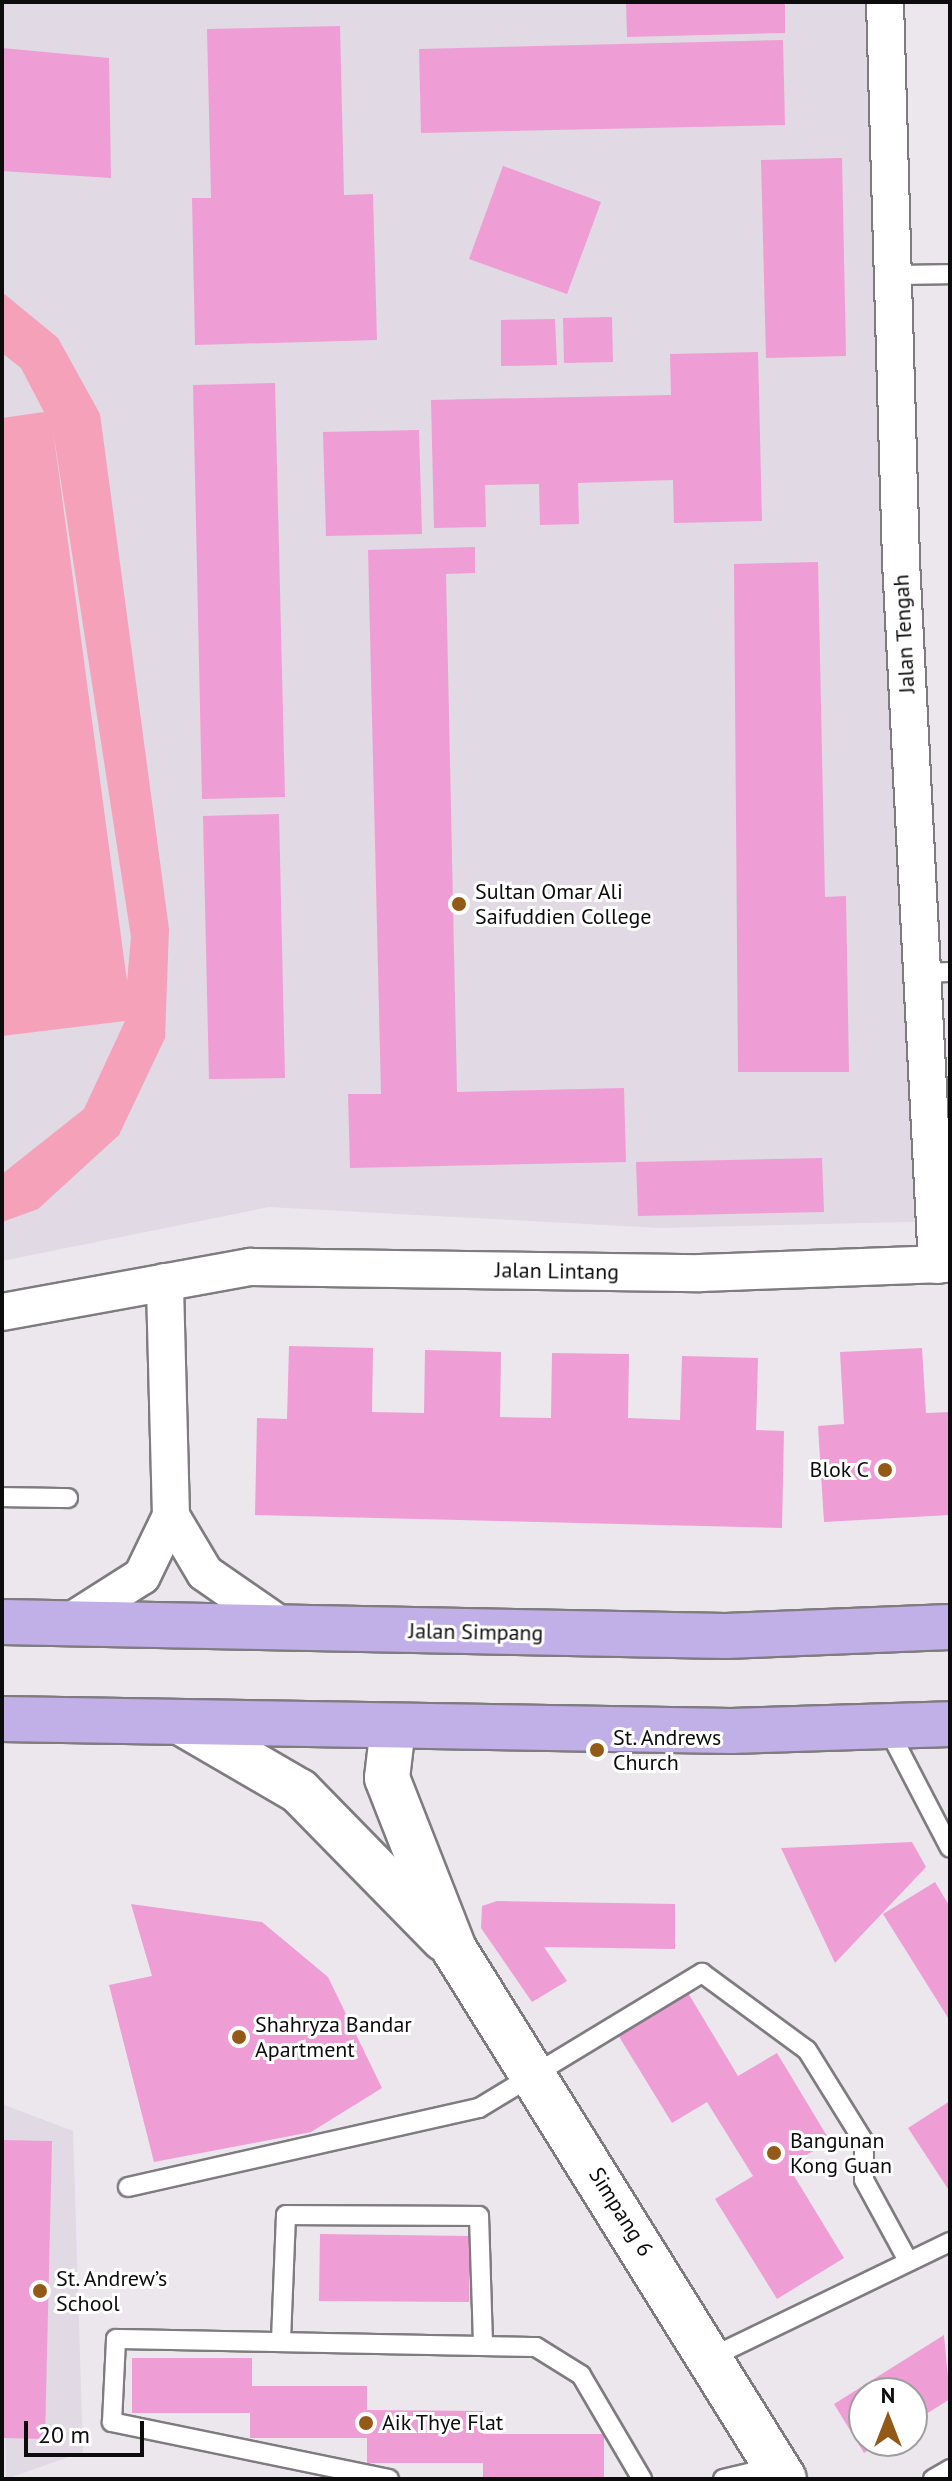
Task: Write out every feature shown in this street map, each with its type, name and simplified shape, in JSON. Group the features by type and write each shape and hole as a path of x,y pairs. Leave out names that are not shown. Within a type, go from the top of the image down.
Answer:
{"main road":[{"name":"Jalan Simpang","path":"2,1622 726,1636 950,1627"},
{"path":"2,1719 393,1727 887,1727 950,1724"}],"street":[{"name":"Jalan Tengah","path":"885,2 894,275 935,973 943,1265"},
{"name":"Jalan Lintang","path":"2,1312 250,1267 700,1273 943,1265"},
{"path":"65,1625 142,1576 171,1516 165,1282"},
{"path":"171,1516 205,1573 286,1629"},
{"name":"Simpang 6","path":"182,1723 299,1791 454,1949 537,2075 780,2473"},
{"name":"Simpang 6","path":"393,1727 387,1778 454,1949"}],"lane":[{"path":"894,275 950,274"},
{"path":"2,1497 68,1498"},
{"path":"887,1727 950,1848"},
{"path":"128,2187 479,2108 702,1973 807,2050 864,2142 864,2180 906,2257"},
{"path":"281,2340 286,2215 479,2216 483,2341"},
{"path":"710,2358 906,2257 950,2242"},
{"path":"389,2479 112,2422 116,2339 483,2341 536,2347 581,2375 642,2479"},
{"path":"933,2479 950,2469"},
{"path":"723,2479 780,2473"}],"shaded area":[{"name":"Sultan Omar Ali Saifuddien College","path":"2,2 866,2 889,602 945,1221 660,1228 269,1207 2,1261"},
{"path":"2,292 58,338 100,414 169,929 165,1038 119,1135 38,1209 2,1222 2,1174 84,1109 125,1021 2,1036 2,418 44,412 21,368 2,353","holes":["53,430 131,937 127,982"]},
{"name":"St. Andrew’s School","path":"2,2104 73,2131 83,2452 6,2479"}],"building":[{"path":"626,2 785,2 785,33 627,37"},
{"path":"340,26 344,195 373,194 377,340 195,345 192,198 211,198 207,29"},
{"path":"783,40 785,125 421,133 419,49"},
{"path":"2,48 109,58 111,178 2,171"},
{"path":"842,158 846,356 766,358 761,160"},
{"path":"503,166 601,202 567,294 469,259"},
{"path":"612,317 613,362 564,363 563,318"},
{"path":"555,319 557,365 501,366 501,320"},
{"path":"758,352 762,521 674,523 673,480 578,483 579,524 540,525 539,484 485,485 486,527 434,528 431,400 671,395 670,354"},
{"path":"275,383 285,797 202,799 193,385"},
{"path":"419,430 422,534 326,536 323,432"},
{"path":"475,547 475,573 446,574 457,1092 624,1088 626,1162 350,1168 348,1094 381,1094 368,550"},
{"path":"818,562 825,897 846,896 849,1072 738,1072 734,564"},
{"path":"279,814 285,1078 209,1079 203,816"},
{"path":"822,1158 824,1212 638,1216 636,1162"},
{"path":"289,1346 373,1348 372,1412 424,1413 425,1350 501,1352 500,1417 551,1418 552,1353 629,1354 628,1418 680,1420 682,1356 758,1358 756,1430 784,1431 782,1528 255,1515 257,1418 287,1419"},
{"name":"Blok C","path":"922,1348 926,1413 950,1412 950,1515 824,1522 818,1426 844,1424 840,1352"},
{"path":"912,1842 926,1867 835,1963 781,1848"},
{"path":"935,1882 950,1907 950,2021 883,1914"},
{"path":"497,1901 675,1904 675,1949 544,1947 567,1981 532,2002 481,1928 482,1906"},
{"name":"Shahryza Bandar Apartment","path":"131,1904 262,1922 328,1977 382,2088 311,2132 154,2162 109,1985 152,1976"},
{"name":"Bangunan Kong Guan","path":"685,1988 738,2076 777,2053 830,2141 788,2166 844,2258 777,2299 715,2199 753,2176 707,2102 672,2123 615,2030"},
{"path":"950,2101 950,2192 908,2128"},
{"path":"2,2140 52,2141 45,2439 2,2438"},
{"path":"320,2234 470,2236 469,2302 319,2301"},
{"path":"944,2335 950,2399 928,2413 928,2377 877,2377"},
{"name":"Aik Thye Flat","path":"132,2358 252,2358 252,2386 367,2386 367,2410 483,2411 483,2434 604,2434 604,2479 483,2479 483,2463 367,2463 367,2438 250,2438 250,2413 132,2413"},
{"path":"848,2395 848,2427 834,2404"}],"place":[{"name":"Sultan Omar Ali Saifuddien College","path":"459,904"},
{"name":"Blok C","path":"885,1470"},
{"name":"St. Andrews Church","path":"597,1750"},
{"name":"Shahryza Bandar Apartment","path":"239,2037"},
{"name":"Bangunan Kong Guan","path":"774,2153"},
{"name":"St. Andrew’s School","path":"40,2291"},
{"name":"Aik Thye Flat","path":"366,2423"}]}
